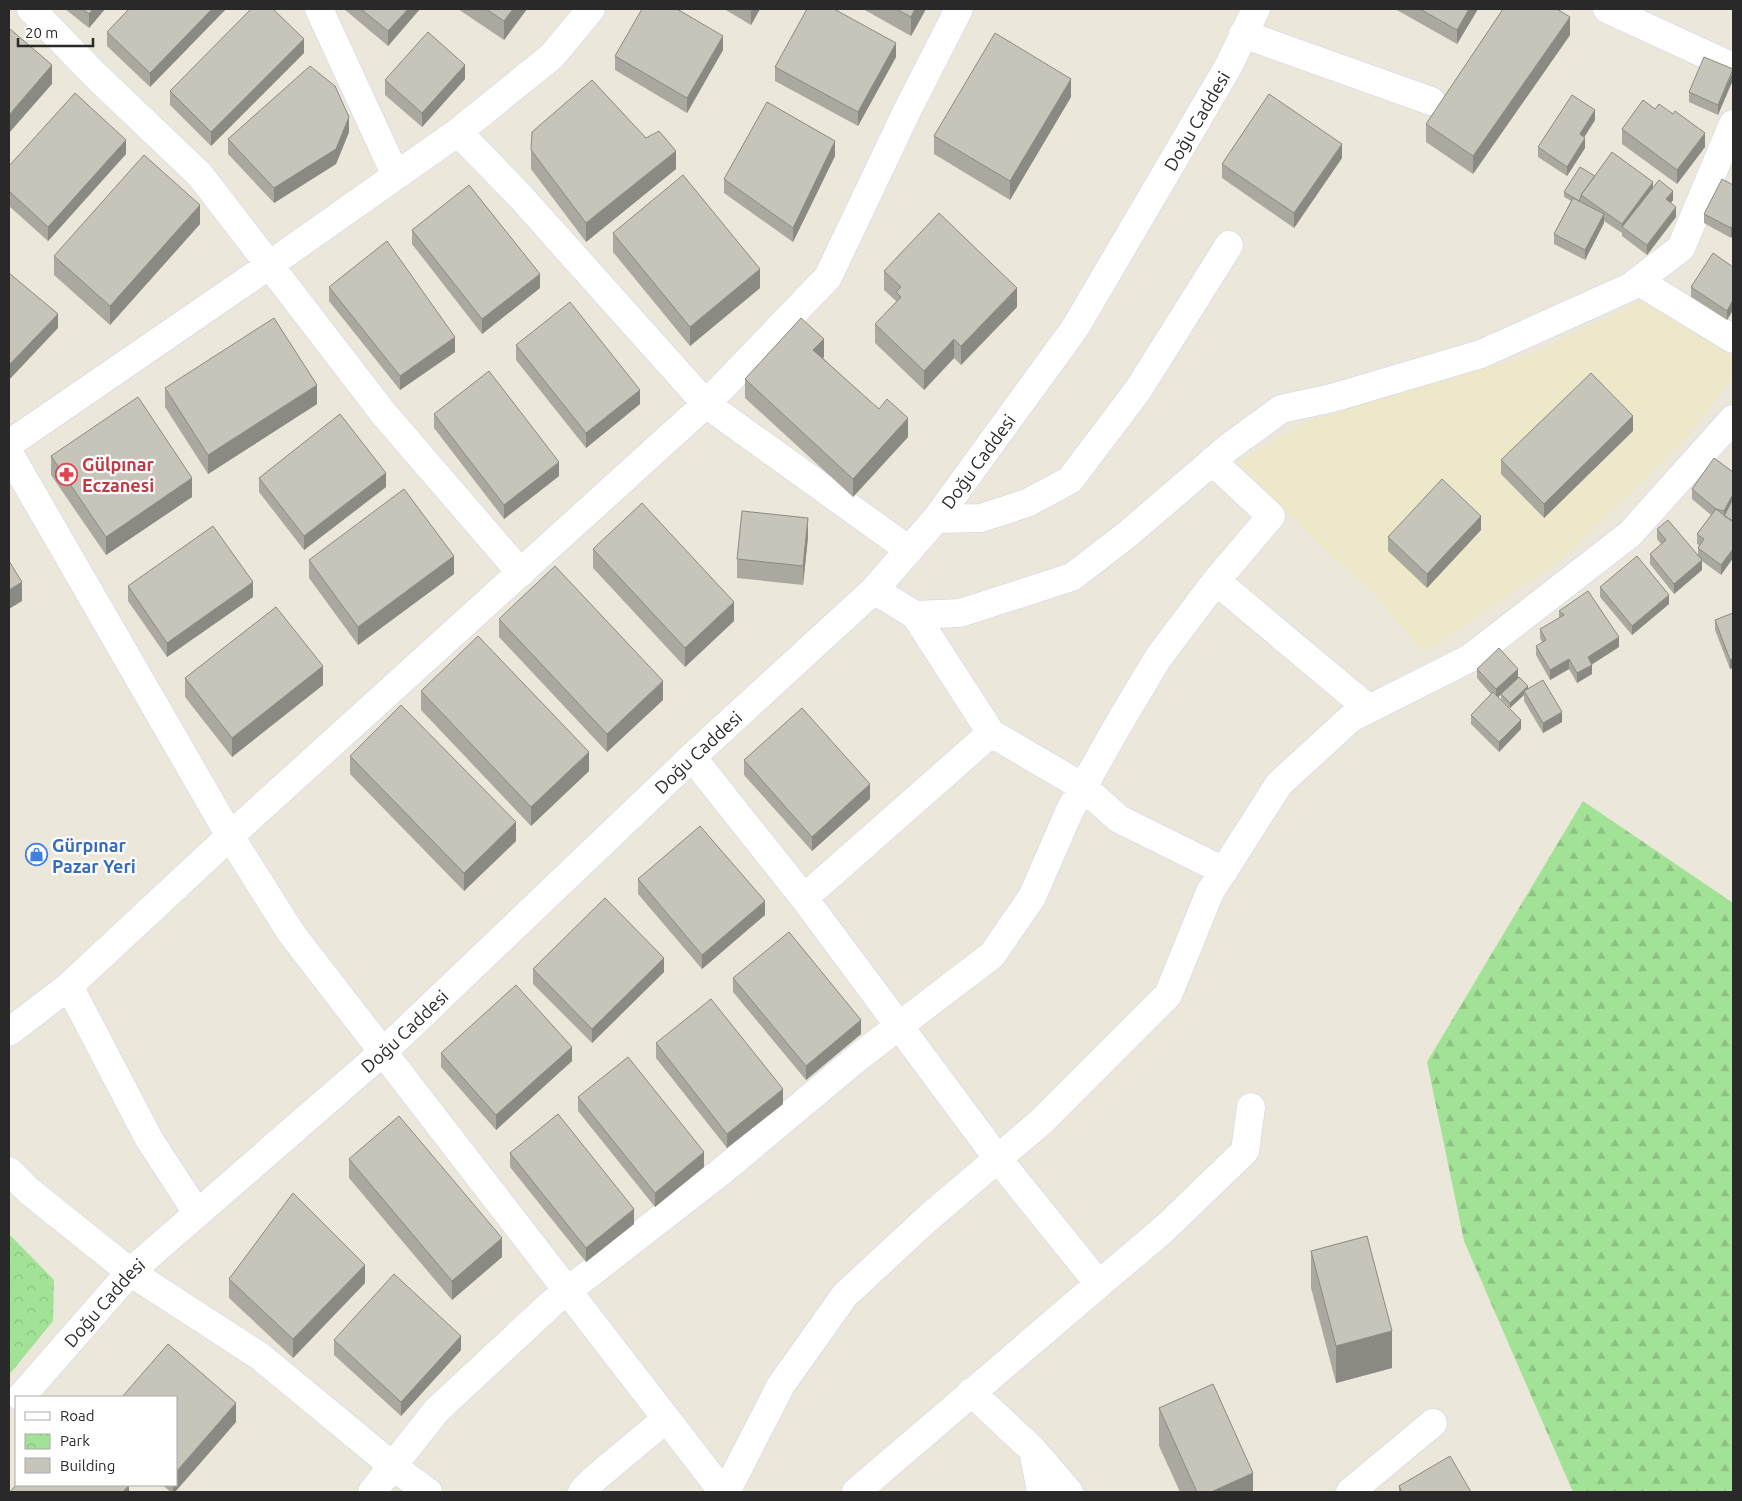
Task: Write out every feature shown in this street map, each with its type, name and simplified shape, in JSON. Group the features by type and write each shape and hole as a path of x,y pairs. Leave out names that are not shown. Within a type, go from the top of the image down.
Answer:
{"street":[{"path":"30,9 95,75 200,175 384,414 521,573"},
{"path":"318,9 396,176"},
{"path":"9,444 270,265 458,132 552,56 591,9"},
{"path":"9,1032 69,986 230,836 706,404 828,277 907,111 959,9"},
{"name":"Doğu Caddesi","path":"22,1396 130,1272 383,1052 692,757 874,590 936,519 1075,328 1223,75 1256,9"},
{"path":"1607,9 1733,67"},
{"path":"1244,34 1431,101"},
{"path":"915,615 960,613 1072,577 1129,533 1212,461 1281,408 1332,398 1481,354 1630,287 1680,248 1733,124"},
{"path":"458,132 520,196 706,404 909,550"},
{"path":"936,519 981,518 1027,503 1070,480 1138,390 1230,246"},
{"path":"1638,281 1733,340"},
{"path":"9,453 230,836 290,932 724,1492 781,1385 845,1295 927,1219 1042,1121 1168,995 1210,892 1279,784 1352,718 1470,658 1630,534 1733,419"},
{"path":"372,1492 438,1410 567,1291 722,1171 861,1055 992,955 1032,897 1070,810 1158,658 1216,581 1271,516 1212,461"},
{"path":"1216,581 1369,709"},
{"path":"874,590 915,615 991,733 1083,788 1119,819 1224,871"},
{"path":"804,898 991,733"},
{"path":"692,757 804,898 998,1159 1099,1284"},
{"path":"69,986 149,1139 197,1214"},
{"path":"856,1492 1163,1230 1245,1151 1251,1107"},
{"path":"9,1171 30,1191 130,1272 261,1357 394,1467 428,1492"},
{"path":"971,1392 1033,1450 1069,1492"},
{"path":"582,1492 593,1480 666,1419"},
{"path":"1350,1492 1433,1423"},
{"path":"1033,1450 1041,1492"}],"shaded area":[{"path":"1641,301 1733,355 1733,378 1681,445 1559,562 1424,653 1374,594 1316,541 1237,462 1311,420 1529,355"}],"green space":[{"path":"1583,801 1733,903 1733,1492 1573,1492 1464,1241 1427,1062"},
{"path":"9,1234 54,1280 53,1321 9,1375"}],"building":[{"path":"82,9 93,9 89,14"},
{"path":"129,9 212,9 150,73 107,32"},
{"path":"251,9 273,9 304,39 211,132 170,91"},
{"path":"361,9 408,9 388,31"},
{"path":"486,9 513,9 504,21"},
{"path":"642,9 677,9 723,36 687,98 615,56"},
{"path":"807,9 834,9 896,43 858,112 775,67"},
{"path":"896,9 915,9 911,17"},
{"path":"1420,9 1469,9 1457,30"},
{"path":"1503,9 1557,9 1570,17 1473,156 1426,124"},
{"path":"9,28 52,65 9,115"},
{"path":"428,32 465,65 422,113 385,80"},
{"path":"995,33 1071,79 1010,181 934,136"},
{"path":"1704,57 1733,69 1718,105 1689,92"},
{"path":"310,66 335,86 349,117 336,149 274,188 228,139"},
{"path":"592,80 646,138 659,131 676,151 586,223 531,150 532,132"},
{"path":"75,93 126,140 48,227 9,191 9,166"},
{"path":"1269,94 1342,144 1294,213 1222,164"},
{"path":"1572,95 1595,110 1580,134 1585,138 1567,167 1538,147"},
{"path":"1643,100 1655,109 1659,104 1673,114 1675,111 1705,133 1677,170 1622,129"},
{"path":"767,102 835,141 793,228 724,179"},
{"path":"1612,152 1653,182 1622,224 1581,195"},
{"path":"144,155 200,205 110,306 54,256"},
{"path":"1580,167 1595,176 1581,195 1579,201 1564,192"},
{"path":"683,175 760,269 690,327 613,233"},
{"path":"1722,179 1733,185 1733,225 1731,228 1704,214"},
{"path":"1659,180 1673,191 1666,199 1676,207 1647,245 1622,227"},
{"path":"469,185 540,274 482,319 412,230"},
{"path":"1573,198 1604,214 1585,250 1554,234"},
{"path":"939,213 1017,288 961,346 954,339 924,371 875,324 901,297 896,292 901,287 884,271"},
{"path":"387,241 455,337 400,376 329,287"},
{"path":"1713,253 1733,267 1733,300 1727,311 1691,287"},
{"path":"9,273 58,314 9,365"},
{"path":"570,302 640,390 586,433 516,345"},
{"path":"274,318 317,385 208,455 165,388"},
{"path":"801,318 824,339 813,350 879,409 887,399 908,418 853,479 745,379"},
{"path":"489,371 559,462 504,505 434,414"},
{"path":"1591,373 1633,416 1544,504 1501,460"},
{"path":"138,397 192,478 106,537 51,456"},
{"path":"340,414 386,473 304,536 259,478"},
{"path":"1714,458 1733,472 1733,494 1724,511 1716,509 1692,489"},
{"path":"1442,479 1481,516 1427,574 1388,537"},
{"path":"404,489 454,556 358,627 309,560"},
{"path":"1733,499 1733,521 1724,516"},
{"path":"642,503 734,602 685,648 593,549"},
{"path":"1716,509 1733,522 1733,549 1721,565 1698,548 1704,539 1697,534"},
{"path":"742,511 808,518 803,566 737,559"},
{"path":"1668,520 1702,560 1674,584 1650,554 1666,540 1657,529"},
{"path":"213,526 253,582 167,643 128,586"},
{"path":"1637,556 1669,595 1632,626 1600,587"},
{"path":"9,561 22,582 9,590"},
{"path":"555,566 663,681 607,734 499,619"},
{"path":"1588,591 1619,637 1588,657 1592,665 1577,673 1569,659 1550,670 1536,646 1546,640 1540,629 1564,615 1559,611"},
{"path":"276,607 323,666 232,738 185,678"},
{"path":"1733,613 1733,658 1730,660 1715,620"},
{"path":"478,636 589,752 531,807 421,691"},
{"path":"1499,648 1518,669 1496,689 1477,669"},
{"path":"1519,677 1528,686 1510,703 1501,694"},
{"path":"1543,680 1562,712 1543,723 1524,691"},
{"path":"1493,692 1521,720 1499,742 1471,715"},
{"path":"401,705 516,822 464,873 350,756"},
{"path":"802,708 870,784 812,837 744,760"},
{"path":"700,826 765,901 702,955 638,879"},
{"path":"605,898 664,958 592,1029 533,969"},
{"path":"789,932 861,1020 806,1066 733,978"},
{"path":"516,985 572,1047 496,1115 441,1053"},
{"path":"711,999 783,1089 727,1134 656,1043"},
{"path":"628,1057 704,1152 655,1193 578,1097"},
{"path":"558,1114 634,1209 586,1248 510,1153"},
{"path":"399,1116 502,1238 452,1281 349,1159"},
{"path":"293,1193 365,1265 293,1339 229,1279"},
{"path":"1367,1236 1392,1331 1336,1346 1311,1251"},
{"path":"394,1274 461,1336 401,1402 334,1340"},
{"path":"168,1344 236,1403 178,1470 178,1396 123,1396"},
{"path":"1213,1384 1253,1473 1211,1492 1197,1492 1159,1408"},
{"path":"1450,1456 1471,1492 1402,1492 1399,1486"},
{"path":"15,1486 128,1486 123,1492 10,1492"}],"place":[{"name":"Gülpınar Eczanesi","path":"66,474"},
{"name":"Gürpınar Pazar Yeri","path":"36,855"}]}
